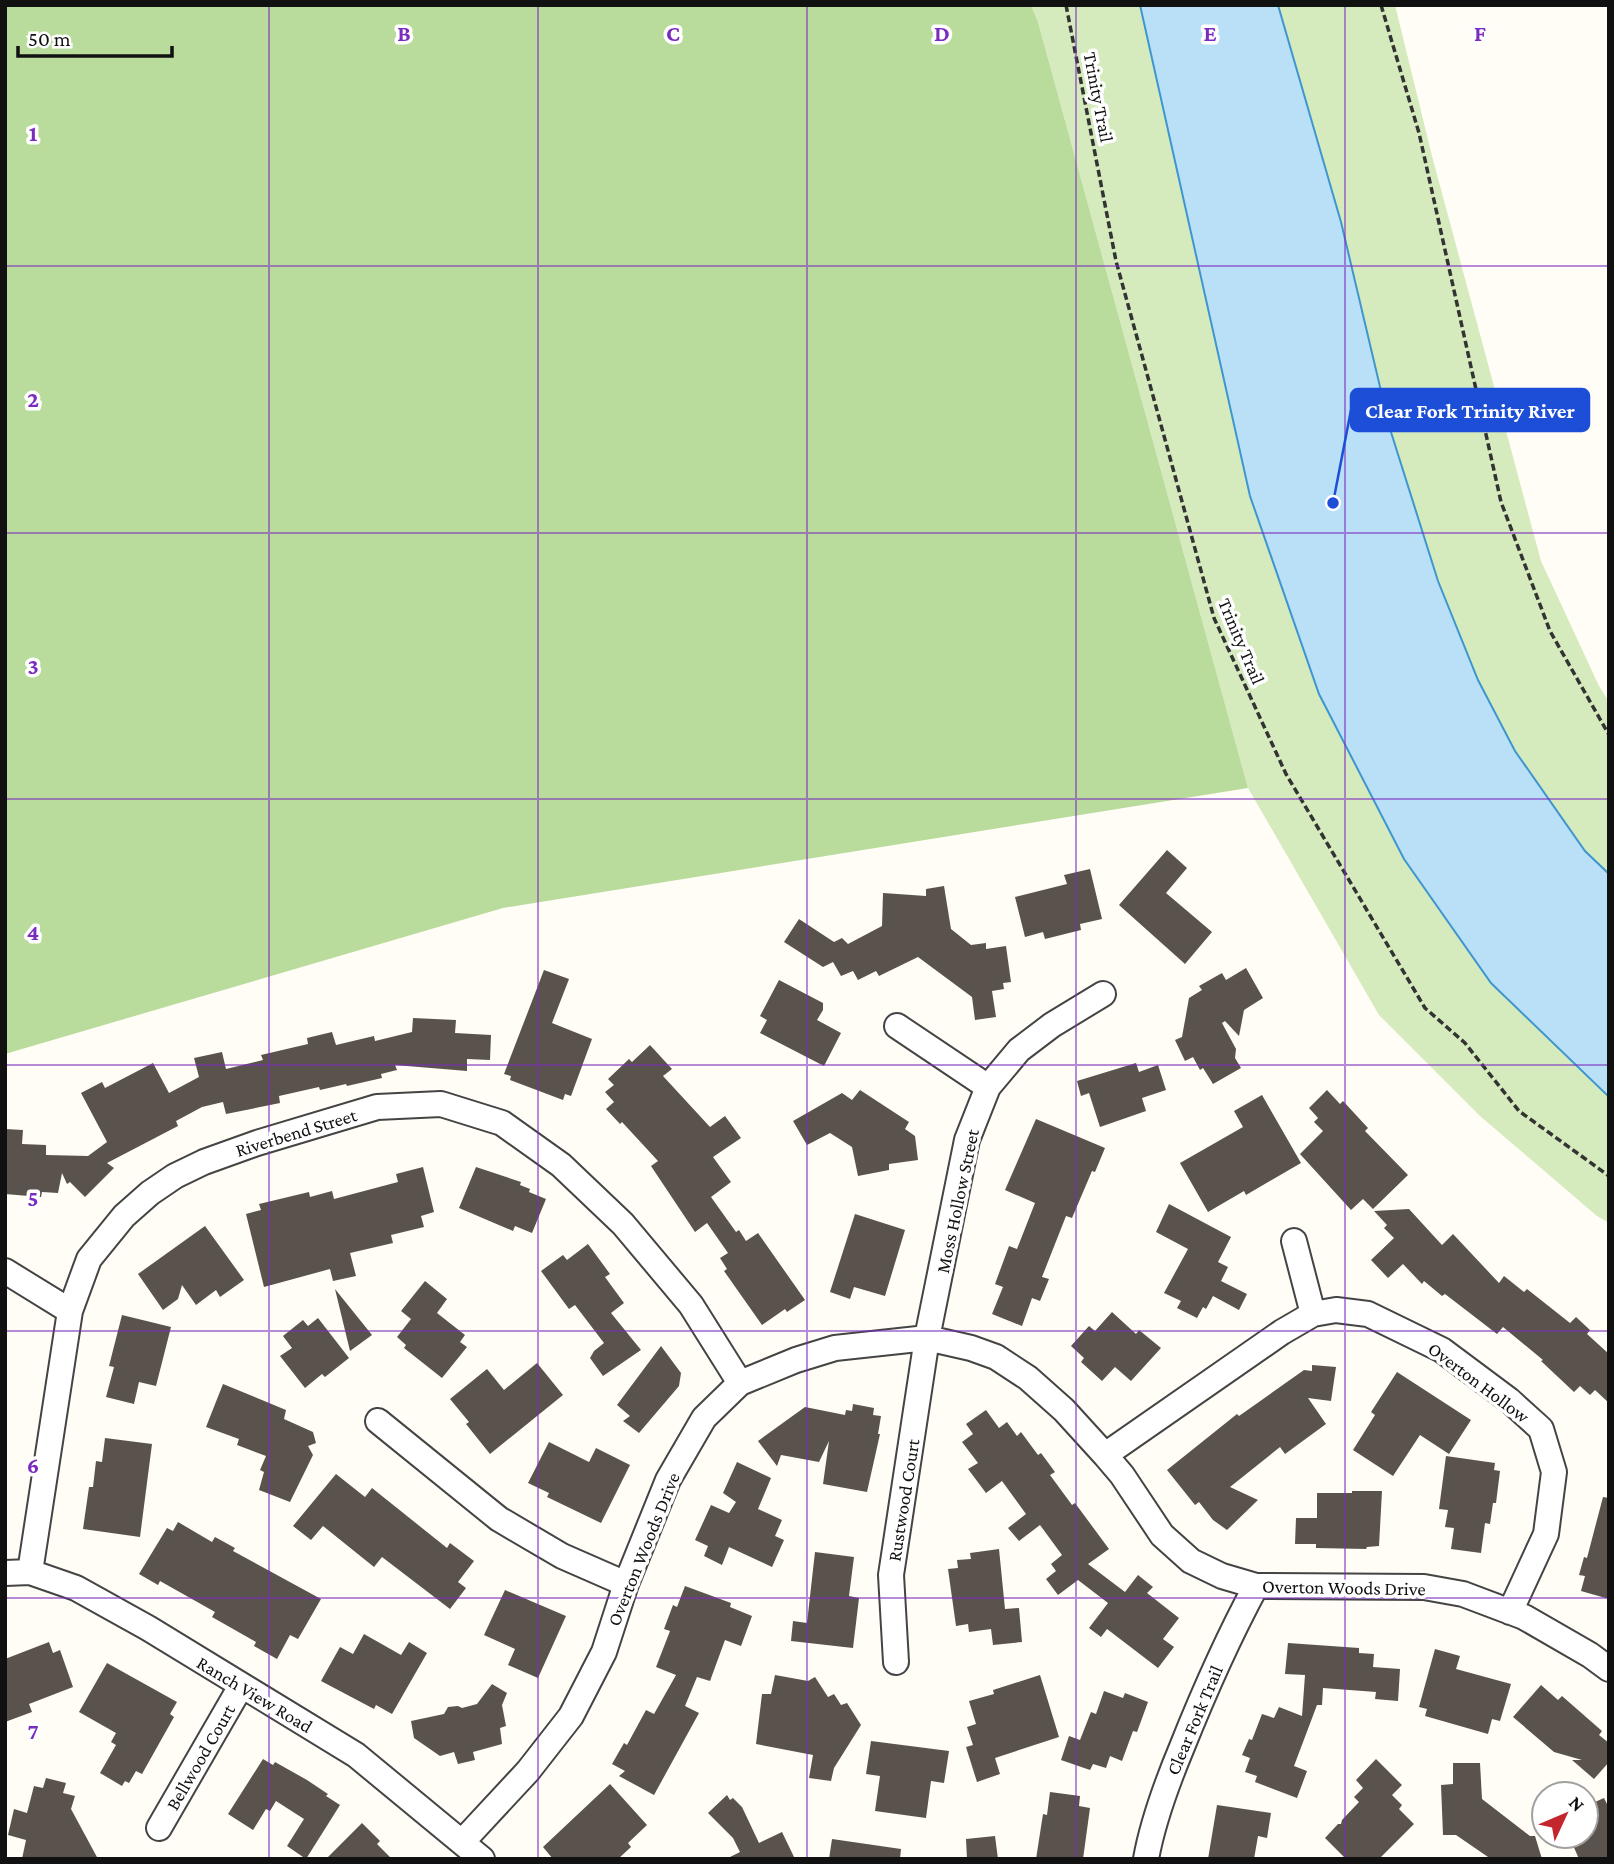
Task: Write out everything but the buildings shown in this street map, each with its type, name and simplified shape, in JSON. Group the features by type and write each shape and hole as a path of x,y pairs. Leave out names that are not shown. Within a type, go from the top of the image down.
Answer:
{"street":[{"name":"Moss Hollow Street","path":"927,1339 967,1140 988,1087 1019,1050 1052,1024 1102,994"},
{"path":"897,1026 988,1087"},
{"name":"Riverbend Street","path":"30,1572 70,1311 89,1258 124,1216 150,1193 176,1176 204,1162 257,1143 377,1107 441,1104 502,1123 561,1165 623,1224 691,1305 740,1383"},
{"path":"1294,1241 1313,1314"},
{"path":"5,1271 70,1311"},
{"name":"Overton Hollow","path":"1105,1455 1282,1332 1313,1314 1336,1310 1368,1314 1442,1350 1541,1429 1554,1472 1546,1534 1510,1612"},
{"name":"Overton Woods Drive","path":"463,1841 528,1771 571,1716 604,1652 626,1584 668,1480 704,1418 740,1383 796,1360 835,1348 927,1339 971,1348 996,1357 1028,1378 1064,1410 1122,1475 1161,1535 1191,1561 1222,1576 1256,1586 1424,1587 1463,1594 1524,1617 1590,1654 1609,1669"},
{"name":"Rustwood Court","path":"896,1662 891,1575 927,1339"},
{"path":"378,1421 499,1520 562,1556 626,1584"},
{"name":"Ranch View Road","path":"5,1573 30,1572 76,1588 242,1686 356,1755 482,1859"},
{"name":"Clear Fork Trail","path":"1146,1859 1150,1834 1185,1740 1215,1668 1256,1586"},
{"name":"Bellwood Court","path":"159,1828 242,1686"}],"path":[{"name":"Trinity Trail","path":"1066,5 1116,261 1214,618 1286,774 1425,1008 1465,1043 1518,1111 1609,1177"},
{"path":"1381,5 1419,133 1501,502 1550,631 1609,735"}],"green space":[{"path":"5,5 1031,5 1038,22 1248,788 503,908 5,1054"},
{"path":"1031,5 1395,5 1432,156 1541,561 1609,702 1609,1223 1597,1216 1480,1116 1379,1015 1248,788 1038,22"}],"water":[{"path":"1140,5 1278,5 1341,222 1390,429 1438,581 1478,680 1515,751 1585,851 1609,874 1609,1097 1491,983 1404,859 1319,694 1250,496"}],"place":[{"name":"Clear Fork Trinity River","path":"1333,503"}]}
